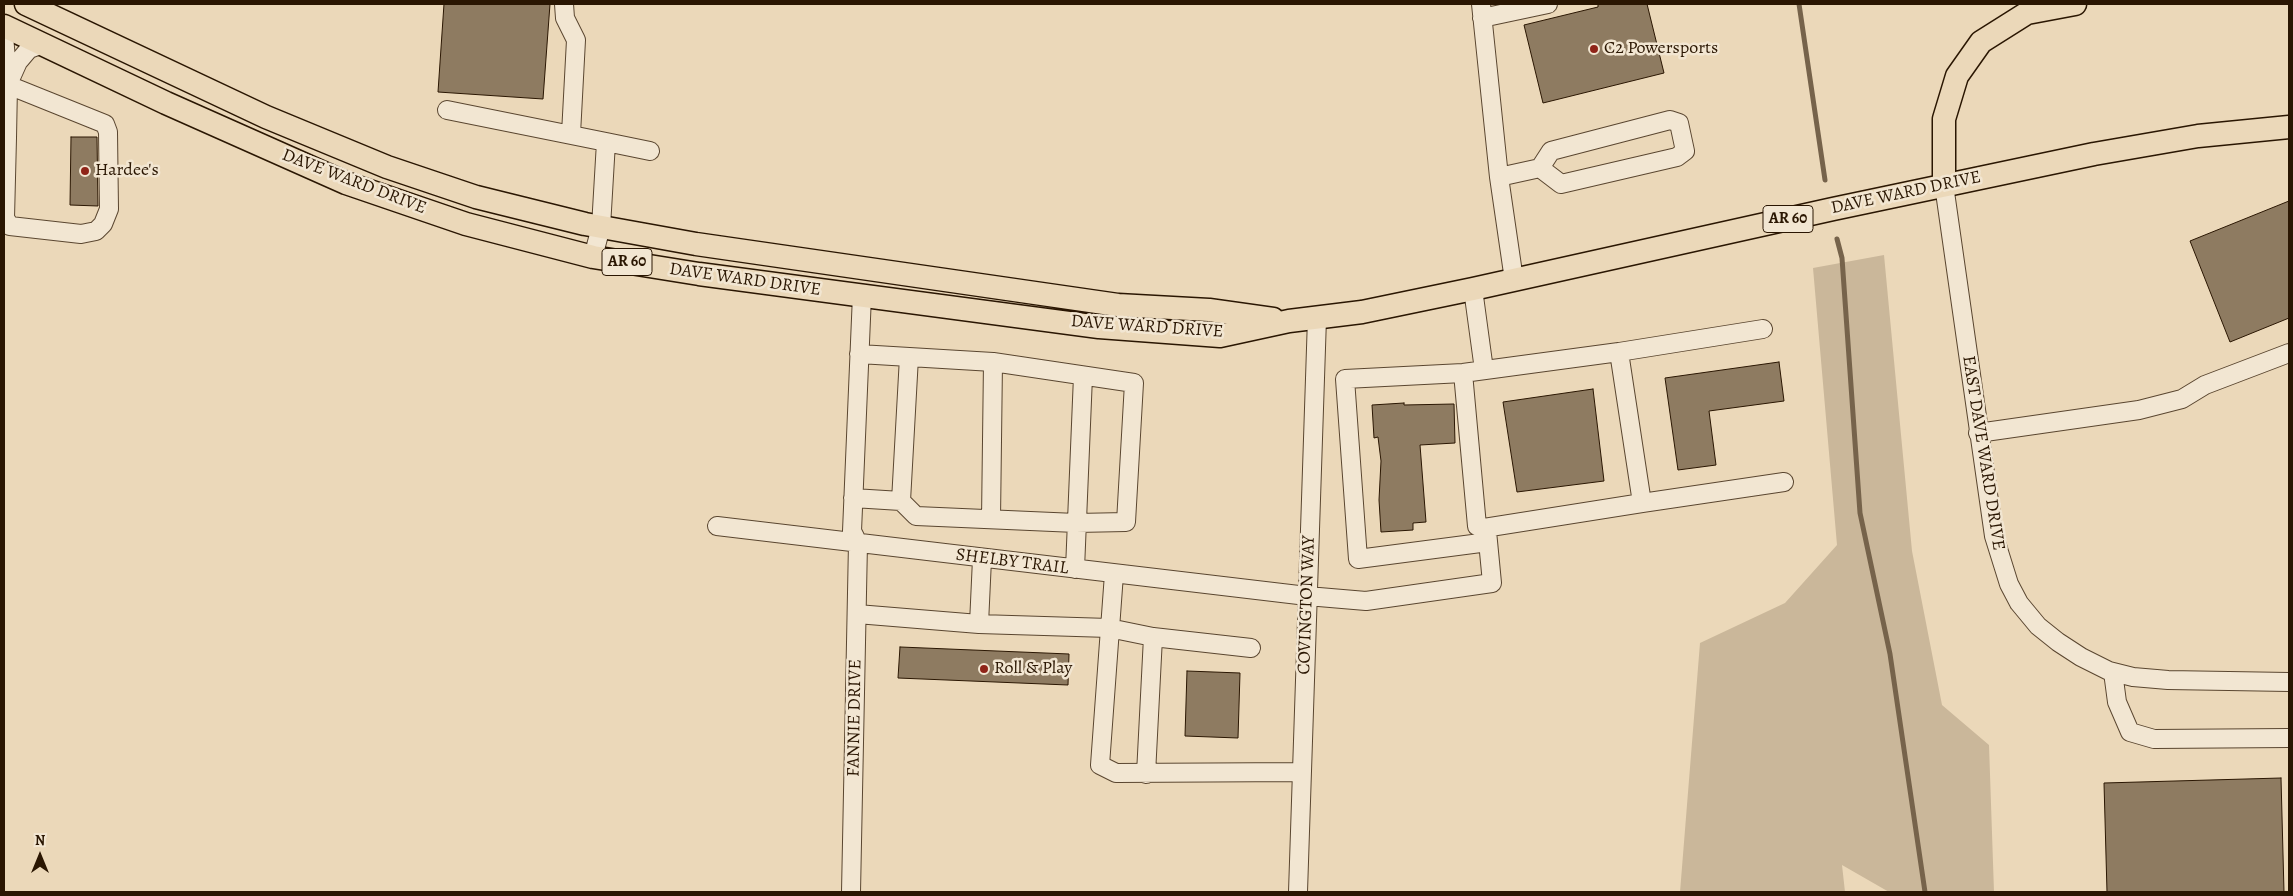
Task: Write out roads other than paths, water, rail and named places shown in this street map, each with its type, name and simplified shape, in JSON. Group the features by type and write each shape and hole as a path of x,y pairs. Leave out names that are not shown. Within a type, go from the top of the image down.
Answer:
{"main road":[{"name":"DAVE WARD DRIVE","path":"26,4 266,117 387,167 476,197 601,227 696,244 1118,305 1209,310 1289,321"},
{"path":"1944,185 1944,119 1956,76 1981,42 2027,13 2075,4"},
{"name":"DAVE WARD DRIVE","path":"4,26 166,103 346,183 466,224 593,257 699,274 1099,327 1220,336 1289,321 1362,312 1473,289 1944,185 2198,136 2289,127"}],"street":[{"path":"564,4 565,18 576,40 571,134"},
{"path":"1514,280 1499,177 1481,11 1548,4"},
{"path":"4,35 8,85 5,138 5,218 10,226 81,234 96,231 104,224 109,209 108,132 105,124 8,85"},
{"path":"8,85 18,62 29,49 42,44"},
{"path":"447,110 650,151"},
{"path":"1499,177 1540,168 1551,151 1670,120 1679,123 1685,151 1678,157 1561,184 1540,168"},
{"path":"593,257 601,227 606,142"},
{"name":"EAST DAVE WARD DRIVE","path":"1944,185 1994,536 2009,584 2019,603 2038,626 2058,642 2080,657 2113,672 2133,677 2168,680 2289,682"},
{"path":"1473,289 1484,370"},
{"name":"FANNIE DRIVE","path":"851,892 858,543 852,531 862,295"},
{"name":"COVINGTON WAY","path":"1298,892 1317,318"},
{"path":"1763,329 1619,352 1463,373 1345,379 1358,559 1642,503 1784,482"},
{"path":"1619,352 1642,503"},
{"path":"1978,433 2129,412 2182,399 2205,385 2289,353"},
{"path":"853,498 901,501 916,516 1076,523 1126,522 1134,383 993,362 858,354"},
{"path":"901,501 909,357"},
{"path":"991,519 993,362"},
{"path":"1463,373 1476,526 1487,535"},
{"path":"1075,569 1083,376"},
{"name":"SHELBY TRAIL","path":"717,526 982,559 1366,601 1492,582 1487,535"},
{"path":"979,624 982,559"},
{"path":"1114,574 1100,765 1116,773 1302,772"},
{"path":"857,614 979,624 1109,628 1153,637 1251,648"},
{"path":"1146,774 1153,637"},
{"path":"2113,672 2117,702 2130,732 2154,739 2289,738"}],"waterway":[{"path":"1799,4 1825,180"},
{"path":"1837,239 1842,258 1860,513 1890,654 1925,892"}],"place":[{"name":"C2 Powersports","path":"1594,49"},
{"name":"Hardee's","path":"85,171"},
{"name":"Roll & Play","path":"984,669"}]}
